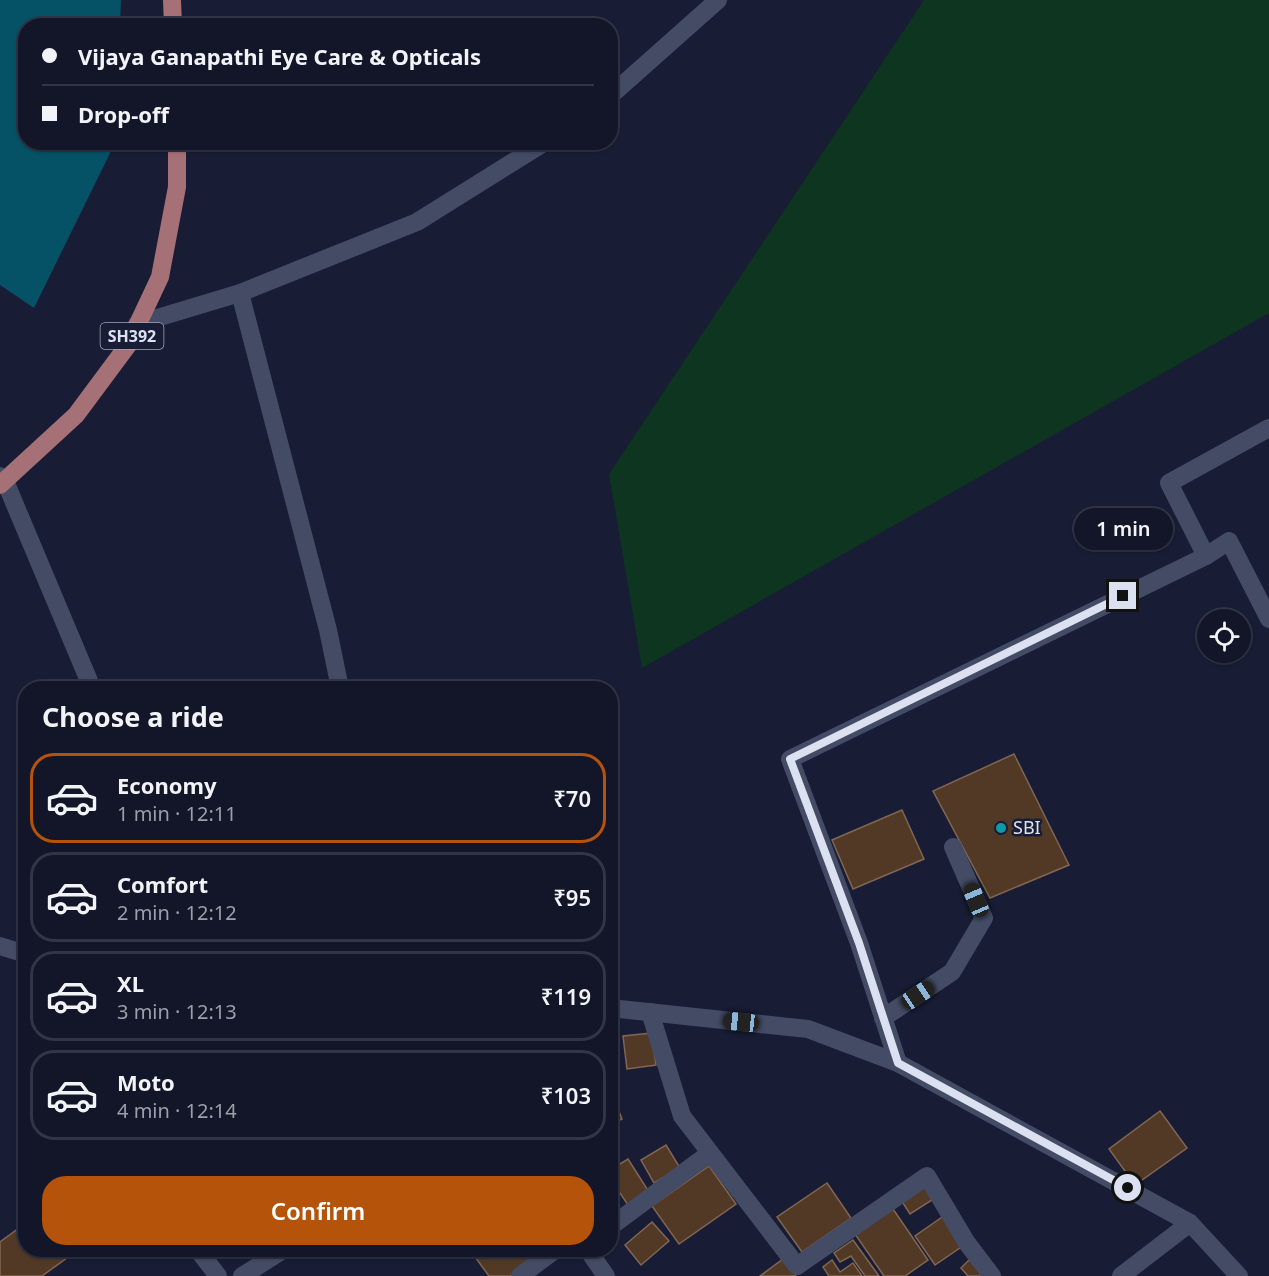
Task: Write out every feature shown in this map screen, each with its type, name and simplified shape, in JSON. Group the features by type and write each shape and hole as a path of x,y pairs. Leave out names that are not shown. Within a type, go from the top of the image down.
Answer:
{"main road":[{"path":"172,0 173,18"},
{"name":"SH392","path":"2,481 76,415 128,345 160,277 177,187 177,150"}],"street":[{"path":"618,89 718,0"},
{"path":"138,324 240,293 417,222 533,150"},
{"path":"240,293 325,619 338,681"},
{"path":"1206,556 1169,483 1269,428"},
{"path":"2,481 89,681"},
{"path":"898,1063 859,943 790,759 1206,556 1229,541 1269,619"},
{"path":"883,1018 952,972 984,918 953,847"},
{"path":"0,946 18,952"},
{"path":"618,1009 808,1029 898,1063 1190,1223 1239,1276"},
{"path":"650,1012 681,1116 797,1266 927,1176 967,1243 992,1276"},
{"path":"618,1221 710,1153"},
{"path":"1121,1276 1190,1223"},
{"path":"203,1257 218,1276"},
{"path":"243,1276 272,1257"},
{"path":"520,1276 546,1257"},
{"path":"593,1257 606,1276"}],"green space":[{"path":"924,0 1269,0 1269,313 642,668 609,474"}],"water":[{"path":"0,0 121,0 120,18 18,18 18,150 112,150 34,308 0,285"}],"building":[{"name":"SBI","path":"1014,754 1069,865 990,898 933,791"},
{"path":"902,810 924,859 853,889 832,840"},
{"path":"651,1033 656,1065 627,1069 623,1036"},
{"path":"618,1109 622,1119 618,1121"},
{"path":"1160,1111 1187,1148 1135,1185 1109,1149"},
{"path":"666,1145 680,1168 654,1183 641,1160"},
{"path":"628,1159 649,1192 628,1205 618,1190 618,1165"},
{"path":"709,1166 736,1204 679,1244 652,1206"},
{"path":"827,1183 851,1218 802,1252 777,1217"},
{"path":"926,1184 935,1198 910,1214 901,1200"},
{"path":"893,1209 928,1260 905,1276 884,1276 855,1234"},
{"path":"948,1213 967,1243 935,1265 915,1236"},
{"path":"652,1222 669,1241 641,1265 625,1245"},
{"path":"18,1229 18,1257 68,1257 42,1276 0,1276 0,1242"},
{"path":"853,1240 879,1276 865,1276 851,1256 840,1262 834,1253"},
{"path":"475,1257 555,1257 529,1276 489,1276"},
{"path":"783,1259 796,1276 760,1276"},
{"path":"970,1259 985,1276 968,1276 961,1268"},
{"path":"832,1260 840,1272 853,1263 862,1276 829,1276 823,1267"}],"place":[{"name":"SBI","path":"1001,828"}],"route":[{"path":"1123,596 790,759 859,943 898,1063 1128,1188"}]}
